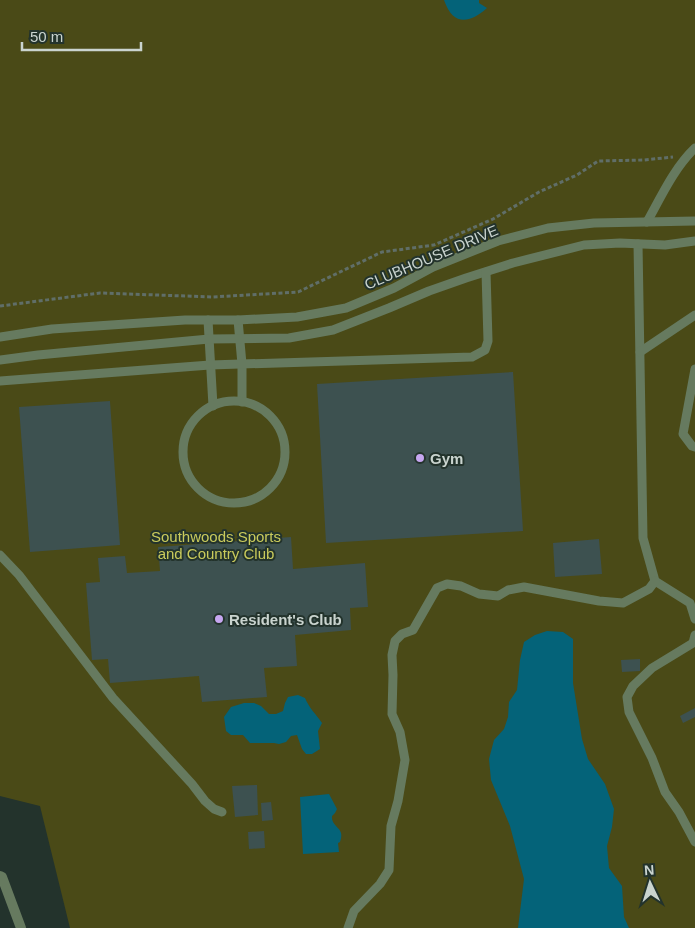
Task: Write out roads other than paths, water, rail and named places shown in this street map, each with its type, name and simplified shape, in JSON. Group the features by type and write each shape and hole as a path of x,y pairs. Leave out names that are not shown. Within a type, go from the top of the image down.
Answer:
{"street":[{"path":"0,876 21,928"}],"lane":[{"path":"647,222 687,155 695,148"},
{"name":"CLUBHOUSE DRIVE","path":"0,337 52,329 185,320 297,317 346,308 394,288 433,267 498,241 548,228 594,223 695,221"},
{"name":"CLUBHOUSE DRIVE","path":"0,360 209,338 289,338 333,330 429,291 486,272 584,245 620,243 665,245 695,241"},
{"path":"638,244 643,538 656,581 690,603 695,619"},
{"path":"0,381 210,365 472,357 485,350 488,341 486,272"},
{"path":"640,352 695,314"},
{"path":"208,320 213,406"},
{"path":"238,320 242,364 242,402"},
{"path":"695,369 683,434 692,446 695,447"},
{"path":"227,402 242,402 260,409 275,422 280,430 285,448 283,468 274,484 259,497 241,503 221,502 204,494 191,480 186,471 182,452 186,433 197,417 213,406 227,402"},
{"path":"0,555 19,575 113,698 192,784 205,801 214,809 222,812"},
{"path":"348,928 354,911 380,884 389,870 391,826 398,801 405,760 400,732 392,714 392,655 394,641 402,634 413,630 437,588 447,584 461,586 479,594 498,596 508,590 524,587 599,602 623,603 649,589 656,581"},
{"path":"695,635 693,644 652,668 633,686 627,697 629,712 652,758 665,792 679,812 695,842"}],"water":[{"path":"444,0 479,0 479,3 487,8 474,17 462,20 452,14"},
{"path":"547,631 563,632 573,639 573,683 582,739 588,759 605,784 614,809 607,846 609,868 622,886 624,917 629,928 518,928 524,879 510,826 491,780 489,759 494,740 504,729 508,717 509,702 517,690 524,642 535,635"},
{"path":"298,695 305,698 322,723 318,731 320,749 312,754 306,754 302,749 297,735 291,736 286,742 279,744 250,743 243,735 231,735 226,731 224,717 231,707 244,703 254,703 261,706 269,714 276,714 283,711 288,697"},
{"path":"329,794 337,809 332,816 332,820 341,833 340,842 338,843 339,852 303,854 300,797"}],"place":[{"name":"Gym","path":"420,458"},
{"name":"Resident's Club","path":"219,619"}],"park label":[{"name":"Southwoods Sports and Country Club","path":"216,544"}]}
